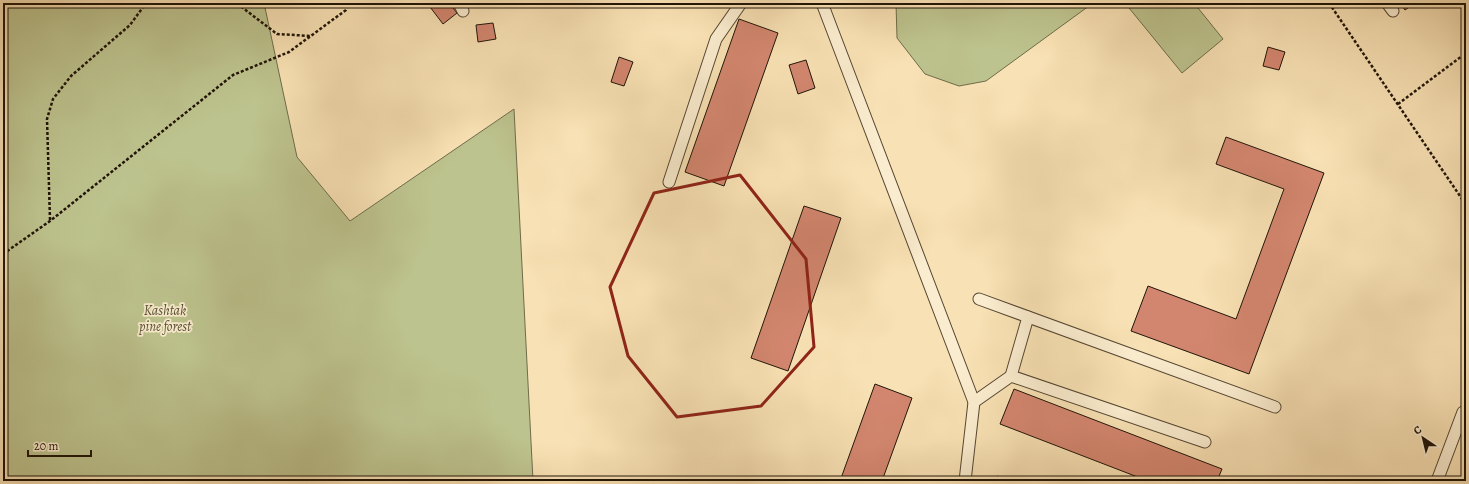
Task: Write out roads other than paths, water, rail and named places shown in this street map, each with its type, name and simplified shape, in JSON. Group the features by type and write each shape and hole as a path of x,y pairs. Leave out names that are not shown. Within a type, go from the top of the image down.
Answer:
{"lane":[{"path":"668,182 716,39 741,3"},
{"path":"822,3 974,402 965,481"},
{"path":"979,299 1275,407"},
{"path":"974,402 1011,376 1028,317"},
{"path":"1011,376 1206,442"},
{"path":"1437,481 1462,412 1466,413"}],"park label":[{"name":"Kashtak pine forest","path":"165,318"}]}
